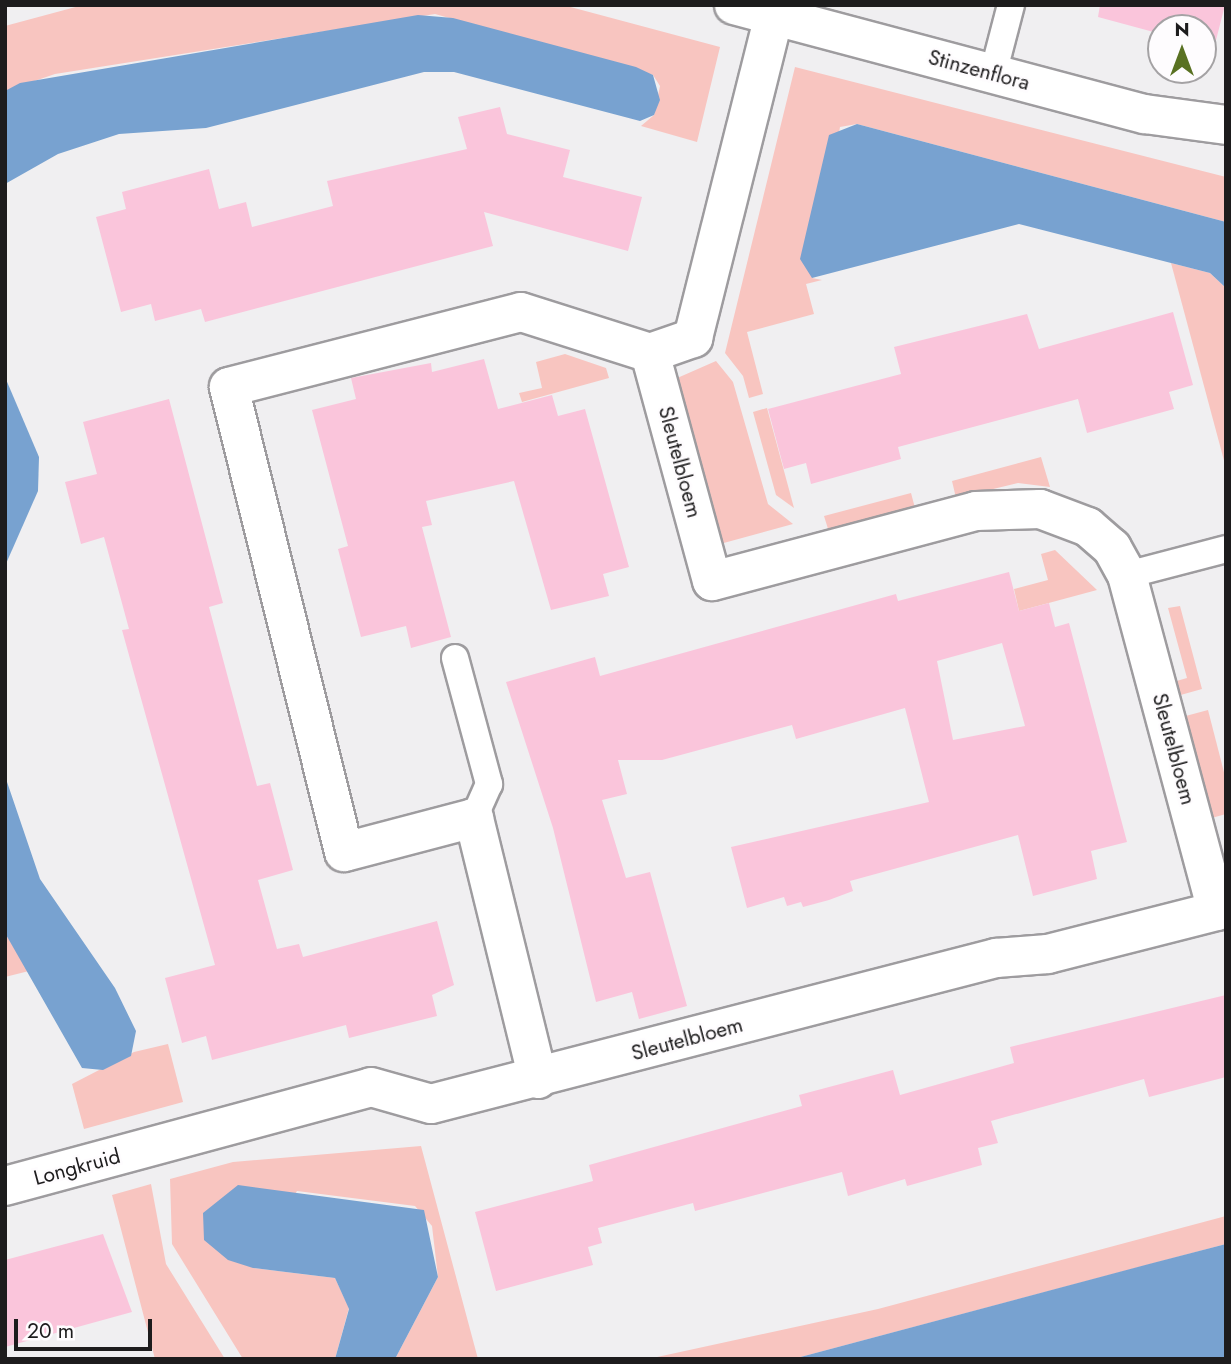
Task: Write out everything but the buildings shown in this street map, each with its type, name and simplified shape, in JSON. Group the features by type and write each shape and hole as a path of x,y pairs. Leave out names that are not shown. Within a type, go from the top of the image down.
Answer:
{"street":[{"name":"Stinzenflora","path":"734,5 1145,114 1226,125"},
{"path":"538,1079 474,818 344,852 229,387 521,312 650,353 693,338 774,15"},
{"name":"Sleutelbloem","path":"149,1147 371,1087 431,1104 538,1079 996,958 1048,954 1222,914 1127,575 1112,548 1073,518 1010,508 976,511 712,581 650,353"},
{"name":"Longkruid","path":"5,1186 149,1147"}],"lane":[{"path":"993,74 1011,5"},
{"path":"1127,575 1226,549"},
{"path":"455,658 489,784 474,818"}],"shaded area":[{"path":"83,5 563,5 720,47 697,142 641,126 654,115 660,86 653,75 435,14 55,74 5,91 5,26"},
{"path":"795,67 1226,177 1226,222 857,124 840,127 812,278 822,280 806,284 814,314 747,332 763,394 749,398 743,376 725,353"},
{"path":"1171,263 1210,273 1226,288 1226,468"},
{"path":"565,354 606,368 609,378 522,402 519,393 542,388 536,362"},
{"path":"716,361 733,382 768,504 793,524 720,544 675,379"},
{"path":"767,408 794,508 776,495 753,412"},
{"path":"1041,457 1050,487 1018,483 956,498 952,481"},
{"path":"911,493 915,508 829,532 824,516"},
{"path":"1055,550 1097,590 1019,611 1014,589 1048,580 1041,554"},
{"path":"1180,606 1202,689 1177,696 1173,682 1187,678 1168,608"},
{"path":"1208,710 1226,780 1226,814 1208,819 1182,717"},
{"path":"5,933 29,971 5,977"},
{"path":"168,1044 183,1102 84,1129 72,1084 134,1052"},
{"path":"421,1146 478,1359 395,1359 438,1277 432,1226 415,1206 297,1191 253,1268 335,1278 349,1308 335,1359 243,1359 172,1244 170,1179 233,1162"},
{"path":"151,1184 166,1264 225,1359 155,1359 112,1195"},
{"path":"1226,1216 1226,1244 793,1359 648,1359 878,1309"}],"water":[{"path":"418,15 453,18 636,67 653,75 660,100 654,115 640,121 454,72 424,72 206,128 119,134 58,154 5,184 5,91 20,83"},
{"path":"857,124 1226,222 1226,288 1210,273 1019,224 812,278 800,259 829,135"},
{"path":"5,377 39,457 38,491 5,566"},
{"path":"5,776 40,879 115,988 136,1031 131,1056 103,1070 82,1068 5,933"},
{"path":"238,1185 424,1210 438,1277 395,1359 335,1359 349,1309 335,1278 253,1268 228,1260 204,1240 203,1213"},
{"path":"1226,1244 1226,1359 793,1359 1149,1264"}]}
